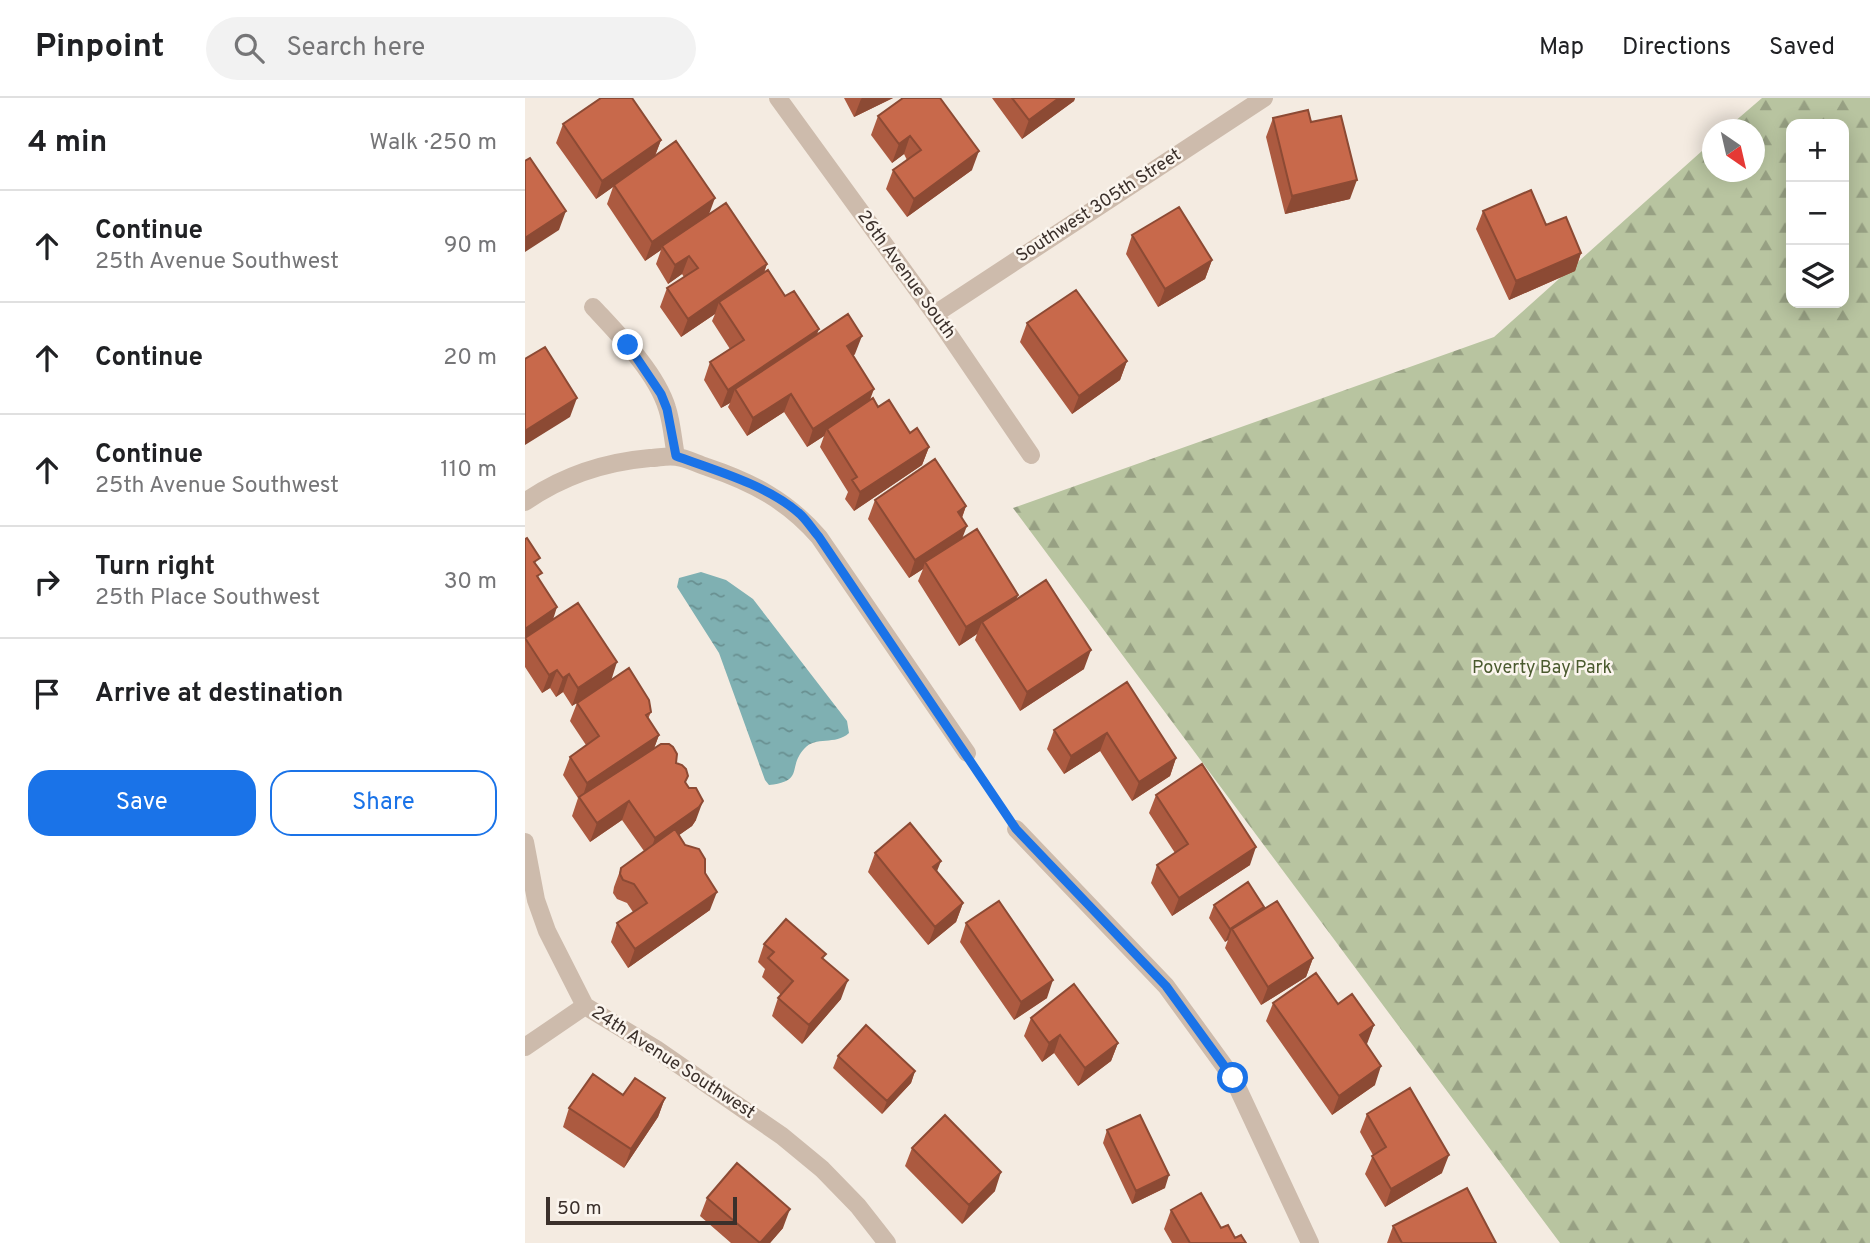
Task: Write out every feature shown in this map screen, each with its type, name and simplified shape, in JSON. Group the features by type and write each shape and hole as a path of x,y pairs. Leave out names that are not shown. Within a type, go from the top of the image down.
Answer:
{"street":[{"name":"26th Avenue South","path":"778,98 935,314 1031,455"},
{"name":"Southwest 305th Street","path":"935,314 1263,98"},
{"path":"593,307 628,345 661,394 667,409 676,456"},
{"path":"525,502 559,481 600,466 676,456 732,475 765,492 800,514 819,537 967,752"},
{"path":"1016,829 1166,986 1233,1078 1310,1243"},
{"name":"24th Avenue Southwest","path":"525,842 531,880 543,920 585,1006 689,1071 782,1136 822,1169 858,1206 887,1243"},
{"path":"525,1047 585,1006"}],"path":[{"path":"967,752 1016,829"}],"green space":[{"name":"Poverty Bay Park","path":"1762,98 1870,98 1870,1243 1560,1243 1013,508 1494,337 1702,151 1702,182 1765,182 1765,119 1738,119"}],"water":[{"path":"701,572 726,580 753,599 847,721 849,733 838,739 809,745 799,756 791,777 780,783 769,785 765,780 719,653 677,587 679,578"}],"building":[{"path":"601,98 632,98 661,140 602,181 563,124"},
{"path":"903,98 940,98 979,151 914,199 893,170 921,150 910,136 899,144 878,116"},
{"path":"1012,98 1059,98 1029,120"},
{"path":"1308,110 1311,122 1341,116 1357,180 1292,196 1273,118"},
{"path":"676,141 715,198 652,242 614,185"},
{"path":"530,158 566,211 525,238 525,161"},
{"path":"1531,190 1546,225 1566,217 1581,253 1516,281 1483,211"},
{"path":"726,203 767,264 688,319 667,288 698,268 689,256 675,265 662,246"},
{"path":"1179,207 1212,260 1165,289 1132,235"},
{"path":"768,270 785,296 794,291 819,329 728,390 710,362 744,340 719,302"},
{"path":"1076,290 1127,361 1079,396 1027,323"},
{"path":"848,314 862,336 847,346 874,389 813,429 791,394 753,418 735,389"},
{"path":"545,347 577,398 525,431 525,359"},
{"path":"873,398 878,407 889,400 910,433 917,428 929,447 860,492 852,480 857,477 827,429"},
{"path":"935,459 966,506 958,512 967,526 915,560 875,500"},
{"path":"977,529 1018,595 966,627 925,562"},
{"path":"527,538 540,558 534,562 542,573 537,576 557,607 525,629 525,539"},
{"path":"1046,580 1091,650 1027,692 982,622"},
{"path":"578,603 617,662 578,688 569,674 563,678 557,670 549,675 525,638"},
{"path":"629,668 649,700 651,712 646,715 659,735 587,783 570,757 599,736 577,703"},
{"path":"1127,682 1176,758 1139,782 1107,733 1071,756 1054,730"},
{"path":"661,744 673,747 677,754 676,763 686,769 688,776 685,782 689,788 696,788 703,801 699,807 655,838 629,801 597,823 579,797"},
{"path":"1202,764 1256,847 1179,898 1157,865 1188,844 1156,795"},
{"path":"910,823 941,861 933,867 963,903 935,927 875,853"},
{"path":"675,829 685,845 699,849 705,859 705,873 717,892 635,949 617,923 647,903 634,884 623,880 621,868"},
{"path":"1248,882 1264,907 1230,929 1214,905"},
{"path":"999,901 1053,980 1021,1002 966,923"},
{"path":"1277,901 1313,958 1268,987 1232,929"},
{"path":"786,919 826,954 822,958 848,980 809,1025 778,998 793,981 768,958 774,952 764,944"},
{"path":"1316,973 1338,1004 1352,994 1374,1025 1360,1035 1381,1066 1339,1096 1273,1003"},
{"path":"1074,984 1118,1043 1085,1068 1060,1035 1049,1043 1031,1018"},
{"path":"866,1025 915,1071 887,1101 838,1056"},
{"path":"593,1074 623,1095 635,1078 665,1098 631,1149 569,1108"},
{"path":"1410,1088 1449,1155 1391,1189 1372,1156 1386,1147 1367,1114"},
{"path":"945,1115 1001,1172 969,1205 912,1148"},
{"path":"1140,1115 1169,1175 1136,1191 1107,1130"},
{"path":"737,1163 790,1209 760,1243 707,1198"},
{"path":"1467,1188 1496,1243 1402,1243 1393,1226"},
{"path":"1201,1193 1221,1228 1228,1225 1235,1238 1241,1235 1246,1243 1190,1243 1171,1210"}],"route":[{"path":"628,345 661,394 667,409 676,456 732,475 800,514 819,537 967,752 1016,829 1166,986 1233,1078"}]}
